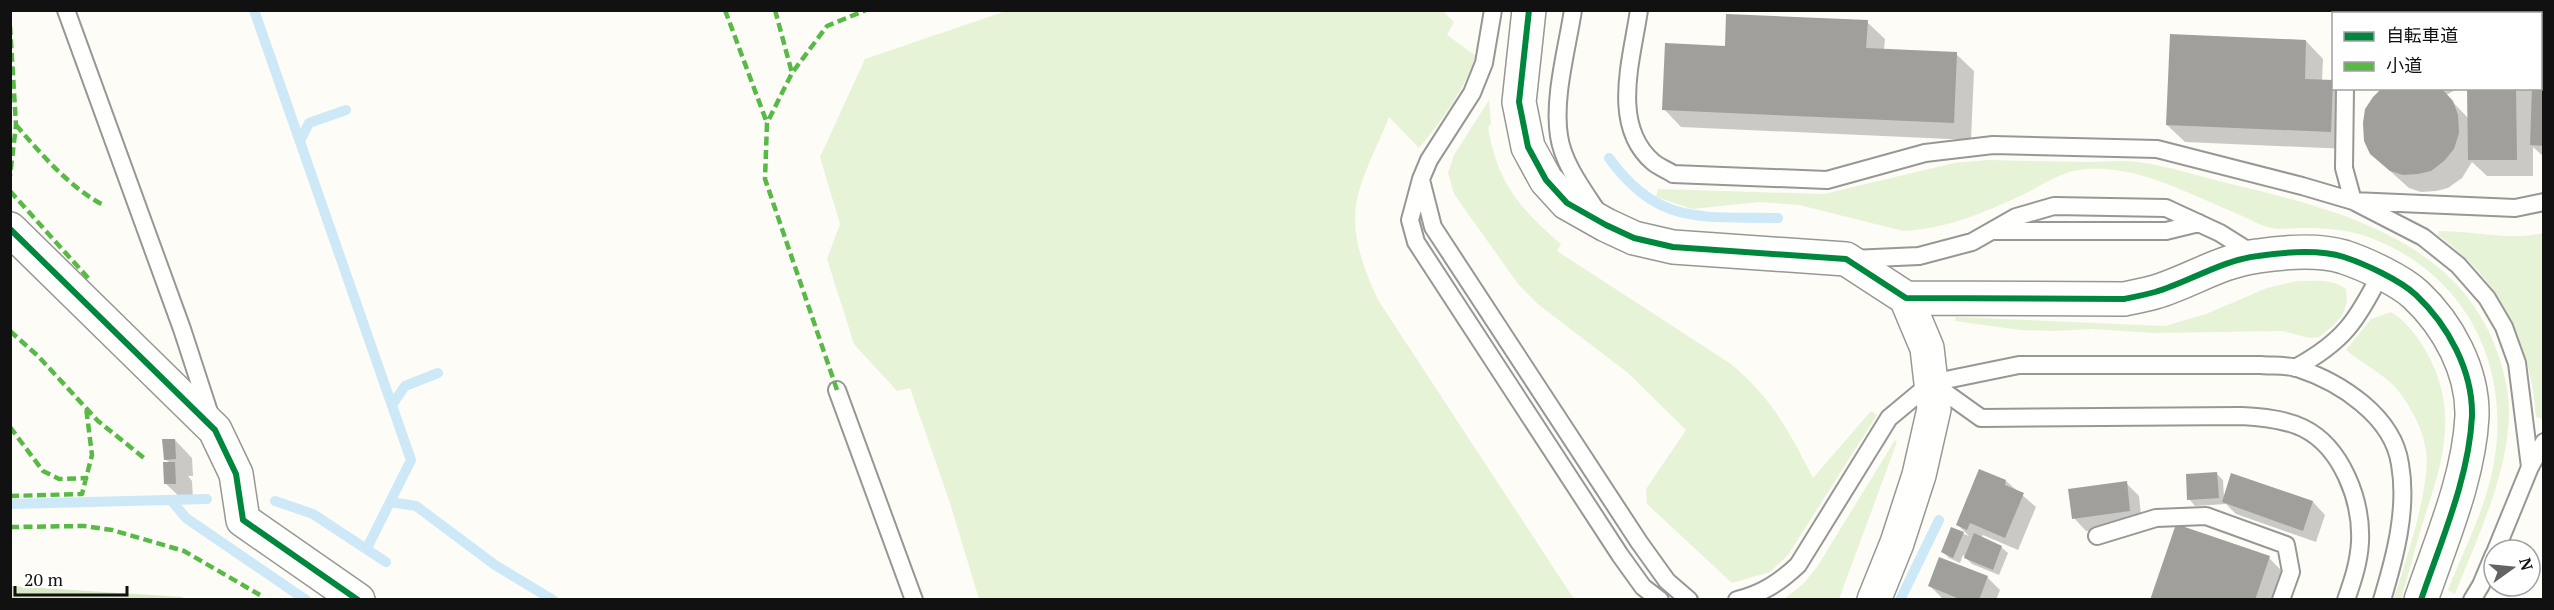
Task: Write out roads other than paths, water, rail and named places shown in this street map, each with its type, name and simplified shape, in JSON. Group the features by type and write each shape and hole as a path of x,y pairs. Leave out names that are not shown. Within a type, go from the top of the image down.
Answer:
{"street":[{"path":"1529,10 1519,102 1528,147 1546,180 1567,203 1635,238 1673,247 1846,259 1906,298 2124,299 2156,292 2202,273 2255,256 2301,252 2343,257 2381,273 2415,294 2445,328 2465,370 2472,415 2464,470 2421,600"},
{"path":"10,229 215,430 236,474 243,520 358,600"},
{"path":"1874,600 1897,543 1919,475 1934,409 1927,348 1906,298"}],"lane":[{"path":"66,10 182,329 215,430"},
{"path":"1493,10 1484,63 1472,93 1429,160 1421,179 1410,219 1416,242 1620,555 1643,587 1660,600"},
{"path":"1573,10 1558,106 1559,136 1568,162 1606,225"},
{"path":"1639,10 1626,104 1630,124 1638,144 1654,162 1674,174 1827,180 1925,153 1993,145 2157,149 2353,201 2423,237 2458,265 2487,298 2504,327 2517,363 2530,467"},
{"path":"2345,90 2344,168 2353,201"},
{"path":"1421,179 1433,227 1475,294 1667,581 1689,600"},
{"path":"2353,201 2515,208 2544,202"},
{"path":"1846,259 1919,256 1972,242 2016,217 2054,206 2166,208 2199,223 2255,256"},
{"path":"1991,231 2166,231 2199,223"},
{"path":"2295,368 2321,354 2353,323 2381,273"},
{"path":"1737,600 1771,586 1798,565 1889,418 1931,383 2019,365 2261,365 2295,368 2326,380 2352,395 2391,436 2400,463 2402,510 2392,568 2382,600"},
{"path":"1931,383 1981,418 2241,416 2275,419 2304,429 2325,443 2343,468 2356,503 2360,540 2356,570 2346,600"},
{"path":"837,390 914,600"},
{"path":"2501,538 2530,467 2544,442"},
{"path":"2097,536 2156,518 2206,516 2286,545 2291,572 2281,600"},
{"path":"2472,600 2482,583"}],"waterway":[{"path":"254,10 411,460 367,548"},
{"path":"300,141 309,123 346,110"},
{"path":"1609,158 1628,180 1646,196 1664,207 1704,216 1778,218"},
{"path":"392,405 405,386 438,373"},
{"path":"10,504 207,499"},
{"path":"171,500 186,518 306,600"},
{"path":"275,501 313,514 386,562"},
{"path":"390,502 416,506 495,565 553,600"},
{"path":"1900,600 1939,520"}]}
